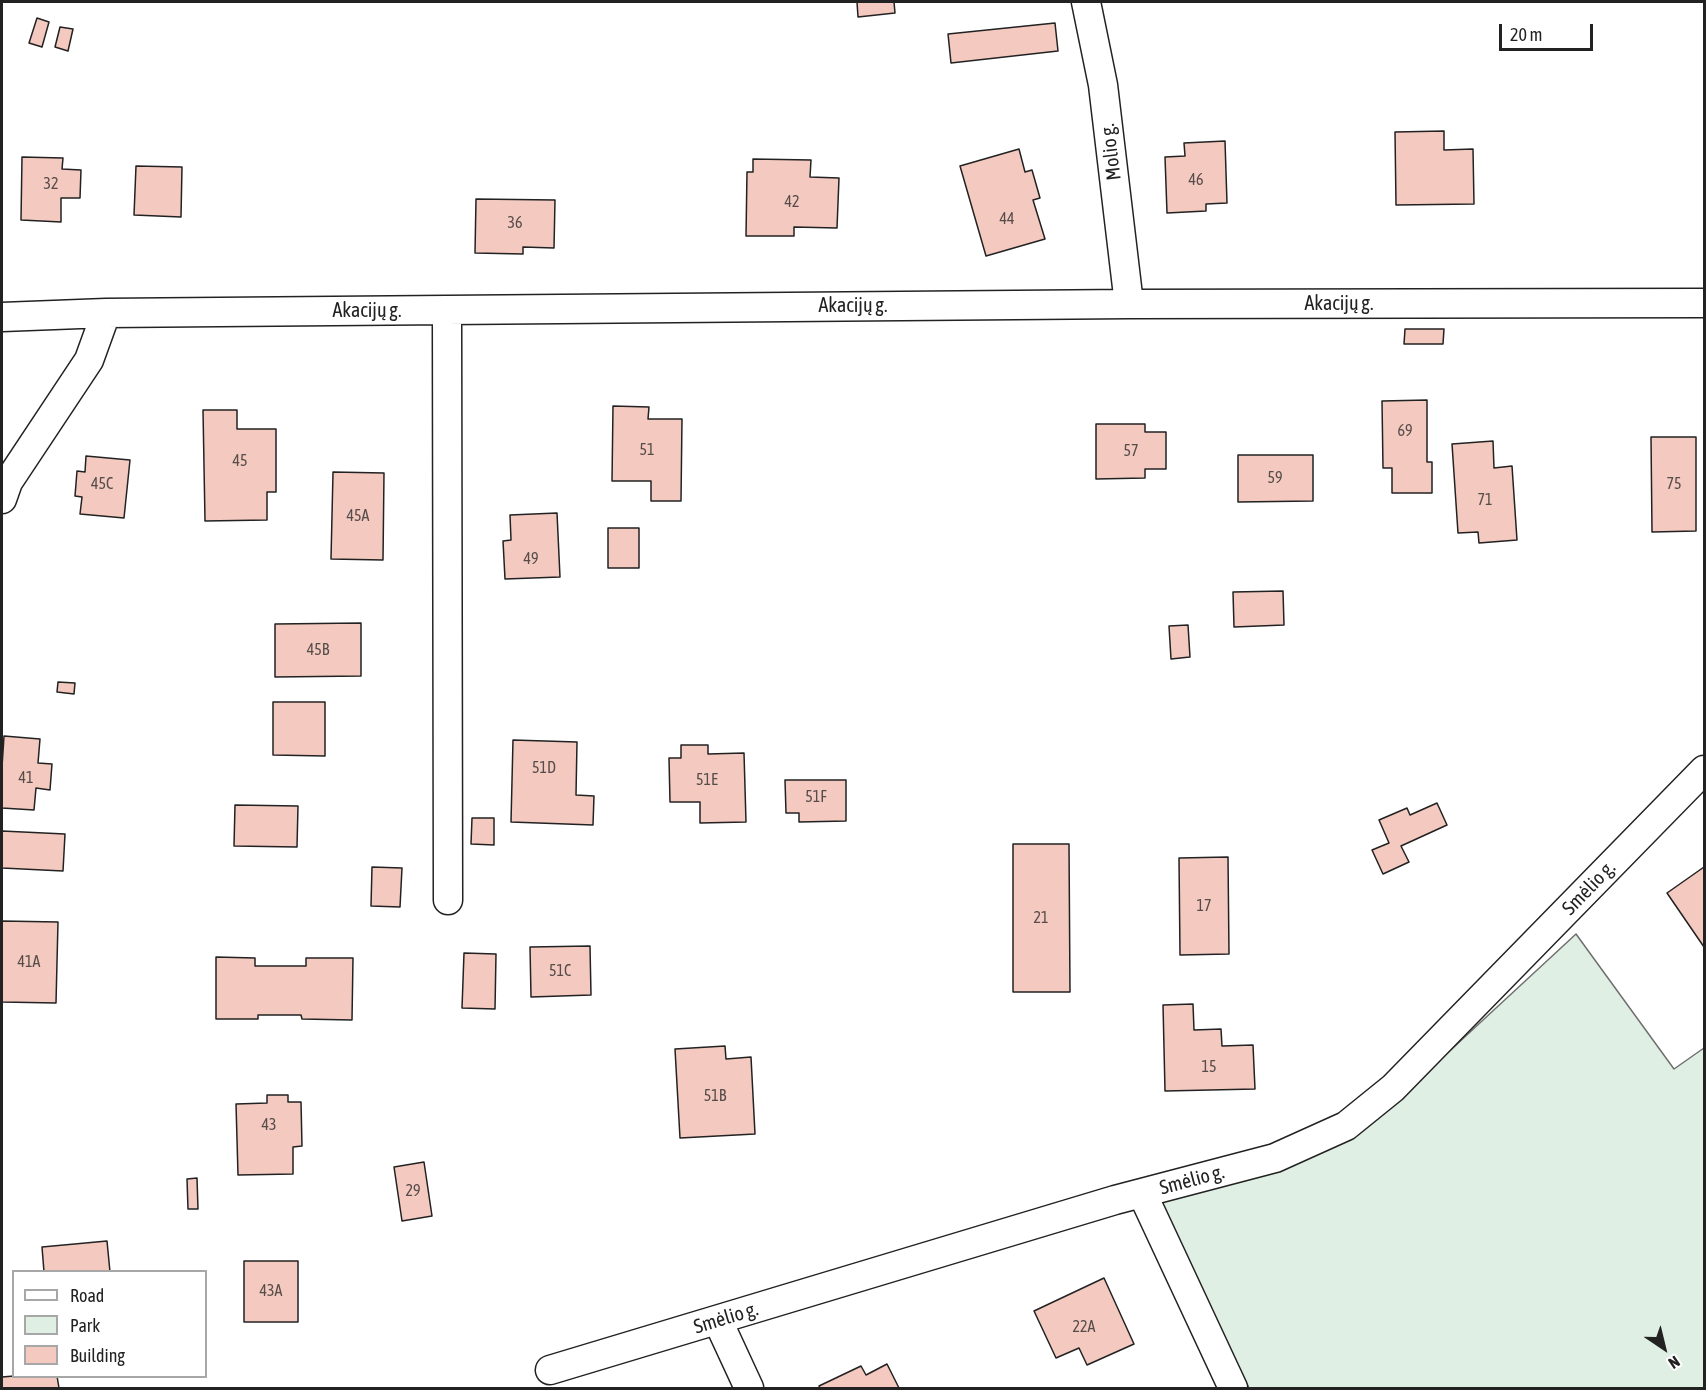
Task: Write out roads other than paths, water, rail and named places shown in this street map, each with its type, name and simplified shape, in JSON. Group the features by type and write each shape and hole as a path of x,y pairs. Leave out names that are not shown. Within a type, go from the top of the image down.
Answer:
{"street":[{"name":"Molio g.","path":"1086,2 1104,85 1129,304"},
{"name":"Akacijų g.","path":"2,317 106,313 1129,304 1704,303"},
{"path":"447,310 448,900"},
{"path":"2,499 8,482 89,360 106,313"},
{"name":"Smėlio g.","path":"550,1370 1142,1193 1275,1158 1346,1126 1393,1088 1704,770"},
{"path":"1142,1193 1233,1389"},
{"path":"718,1321 749,1389"}]}
